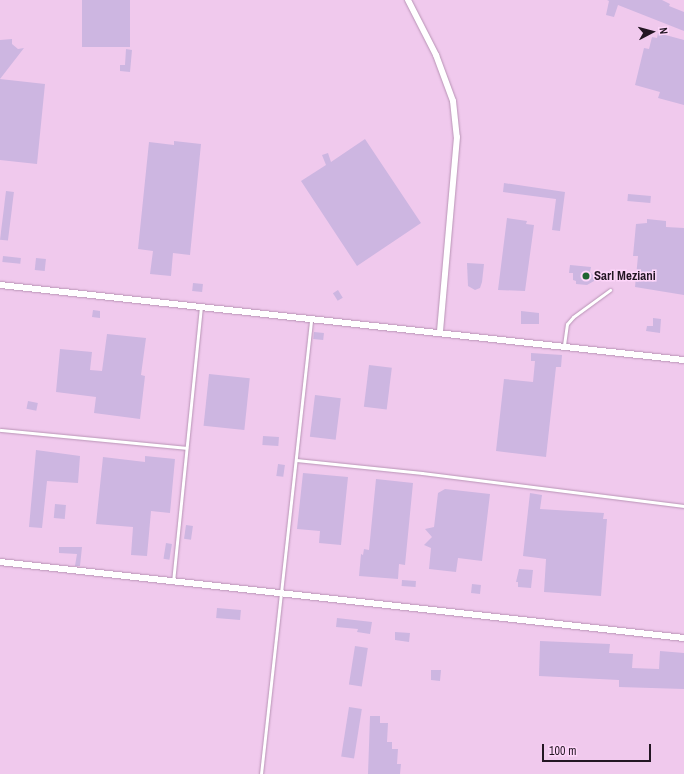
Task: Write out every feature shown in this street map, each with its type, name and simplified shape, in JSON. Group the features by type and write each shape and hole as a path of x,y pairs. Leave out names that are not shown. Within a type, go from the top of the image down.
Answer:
{"street":[{"path":"408,0 436,55 450,94 457,137 440,332"},
{"path":"0,285 564,345 684,360"},
{"path":"0,562 684,638"}],"lane":[{"path":"564,345 567,324 610,290"},
{"path":"172,582 201,307"},
{"path":"261,774 311,319"},
{"path":"0,430 186,448"},
{"path":"296,460 429,474 684,506"}],"building":[{"path":"82,0 130,0 130,47 82,47"},
{"path":"607,0 662,0 670,4 669,6 684,12 684,31 618,5 614,17 606,15 609,1"},
{"path":"658,33 684,40 684,105 658,98 660,92 635,85 644,48 649,49 652,37 657,38"},
{"path":"12,39 12,44 18,49 24,48 0,79 0,40"},
{"path":"126,49 132,50 130,72 120,71 120,65 125,65"},
{"path":"0,79 45,84 37,164 0,160"},
{"path":"365,139 421,223 357,266 301,181 326,165 322,155 328,153 331,162"},
{"path":"174,141 201,144 190,255 173,253 171,276 150,274 153,251 138,249 149,142 174,145"},
{"path":"504,183 565,192 560,231 552,230 556,199 503,192"},
{"path":"6,191 14,192 8,241 0,240"},
{"path":"628,194 651,196 650,203 627,201"},
{"path":"507,218 527,221 526,224 534,225 525,291 498,290"},
{"path":"647,219 666,221 666,227 684,228 684,295 635,287 638,256 633,256 636,224 647,223"},
{"path":"3,256 21,258 20,264 2,262"},
{"path":"36,258 46,259 45,271 35,270"},
{"path":"467,263 484,264 480,288 475,290 468,286"},
{"path":"570,265 591,267 590,272 595,277 594,281 587,285 576,284 576,281 573,280 573,273 569,273"},
{"path":"193,283 203,284 202,292 192,291"},
{"path":"338,290 343,298 338,301 333,293"},
{"path":"93,310 100,311 100,318 92,317"},
{"path":"521,311 539,313 539,324 521,324"},
{"path":"653,318 661,319 660,333 646,331 647,326 653,326"},
{"path":"314,332 324,333 323,340 313,339"},
{"path":"107,334 146,338 141,375 145,376 140,419 94,413 96,397 56,392 60,349 92,352 90,370 102,371"},
{"path":"531,353 562,355 561,367 556,367 546,457 496,451 504,379 533,382 535,361 531,361"},
{"path":"369,365 392,368 387,409 364,407"},
{"path":"209,374 250,378 244,430 204,426"},
{"path":"315,395 341,398 336,440 310,437"},
{"path":"28,401 38,403 36,411 26,409"},
{"path":"263,436 279,437 278,446 262,445"},
{"path":"36,450 80,456 78,483 47,481 42,528 29,527"},
{"path":"145,456 175,459 170,513 151,511 147,556 131,555 133,527 96,524 103,457 145,462"},
{"path":"278,464 285,465 283,477 276,476"},
{"path":"303,473 348,477 341,545 319,543 320,531 297,529"},
{"path":"376,479 413,483 405,565 399,564 398,579 359,576 361,554 363,555 364,549 369,550"},
{"path":"445,489 490,494 482,561 458,558 456,572 429,569 431,548 424,545 432,537 425,529 434,527 438,493"},
{"path":"530,493 542,495 540,509 604,513 603,519 607,519 601,596 544,592 546,559 523,556"},
{"path":"55,504 66,505 65,519 54,518"},
{"path":"186,525 193,526 191,540 184,539"},
{"path":"166,543 172,544 169,560 163,559"},
{"path":"59,547 82,547 80,566 75,566 77,554 59,553"},
{"path":"519,569 533,570 531,588 518,587 518,582 516,582"},
{"path":"402,580 416,581 416,587 402,586"},
{"path":"472,584 481,585 480,594 471,593"},
{"path":"217,608 241,610 240,620 216,618"},
{"path":"337,618 372,622 370,634 357,632 358,629 336,627"},
{"path":"395,632 410,633 409,642 395,640"},
{"path":"540,641 610,644 609,653 633,654 632,668 659,669 660,651 684,653 684,689 619,687 619,680 539,676"},
{"path":"355,646 368,648 362,687 349,685"},
{"path":"431,670 441,670 440,681 431,680"},
{"path":"349,707 362,709 354,758 341,756"},
{"path":"370,716 380,716 380,723 388,723 387,742 392,742 392,749 398,749 397,764 401,764 400,774 368,774"}],"place":[{"name":"Sarl Meziani","path":"586,276"}]}
